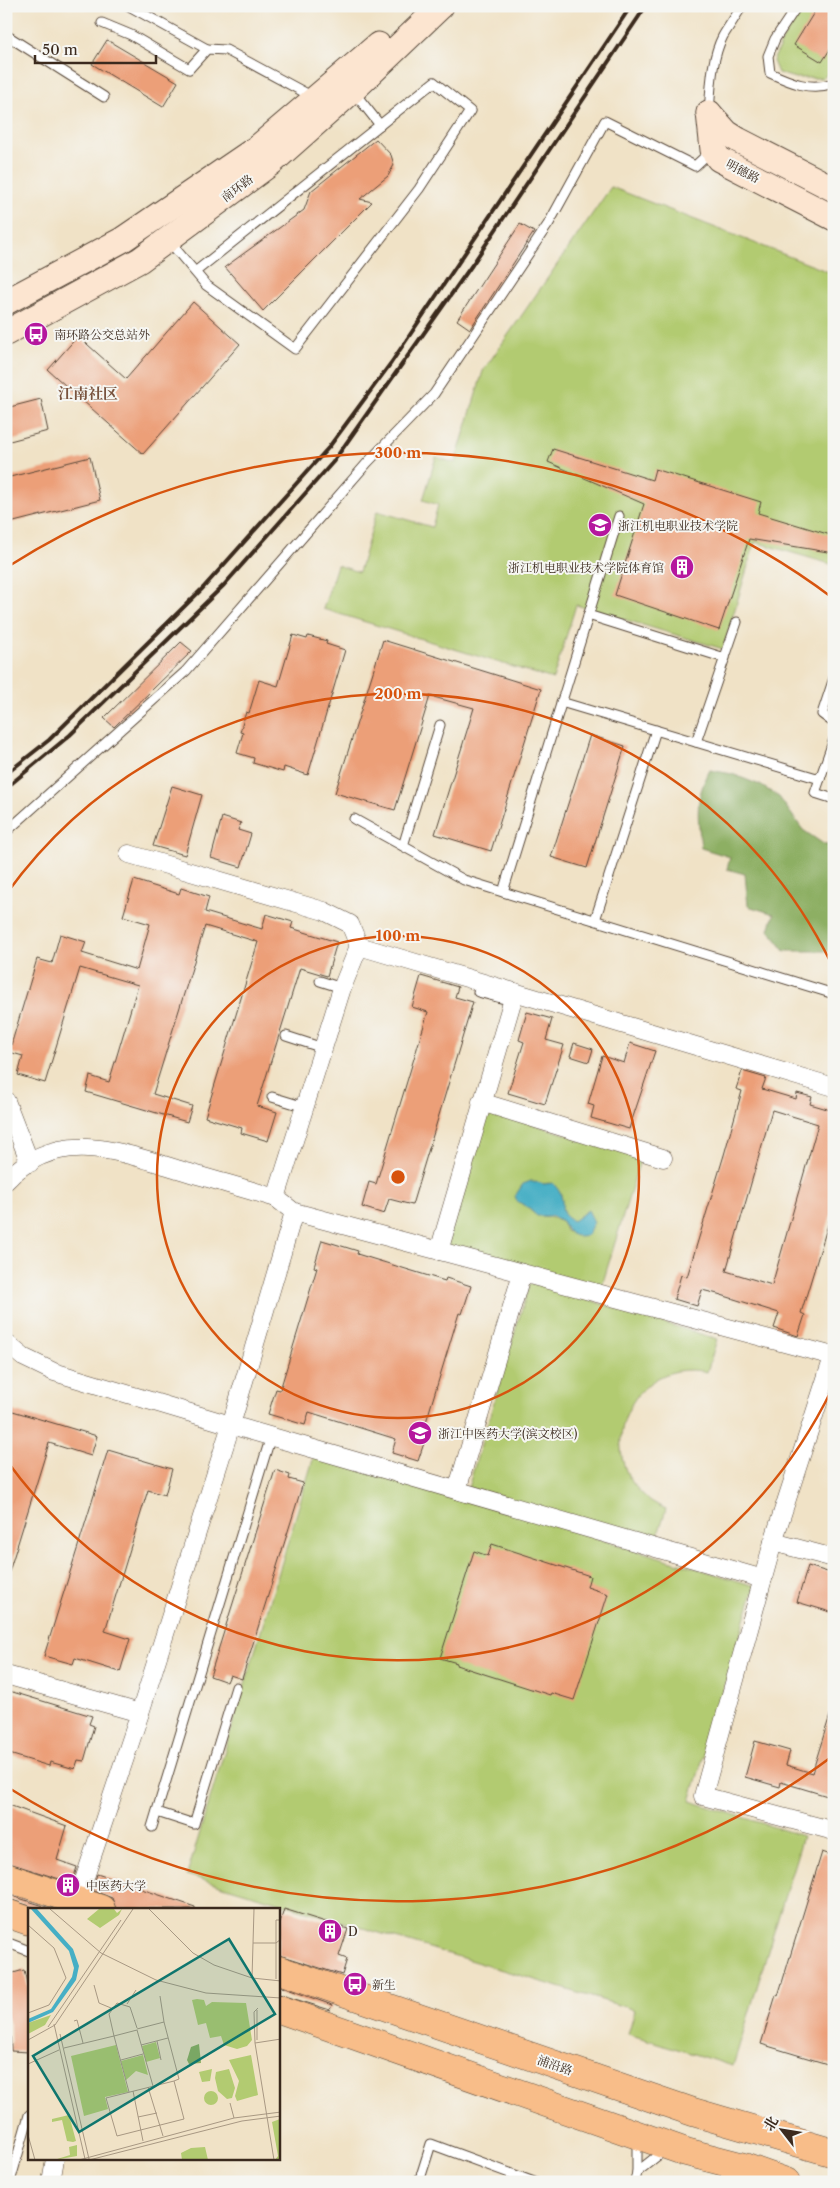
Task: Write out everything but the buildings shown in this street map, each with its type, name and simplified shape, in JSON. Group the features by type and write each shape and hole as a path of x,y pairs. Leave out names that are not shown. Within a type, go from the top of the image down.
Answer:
{"main road":[{"name":"南环路","path":"6,333 140,260 271,163 352,91 437,7"},
{"name":"南环路","path":"6,302 122,240 257,148 315,98 437,7"},
{"name":"明德路","path":"709,113 720,141 720,159 834,218"},
{"name":"明德路","path":"720,141 834,189"},
{"path":"6,1877 89,1905"},
{"path":"6,1913 28,1921"},
{"name":"浦沿路","path":"280,1970 694,2112 834,2153"},
{"path":"280,2009 670,2146 786,2182"}],"street":[{"path":"129,854 324,911 350,924 359,946 342,988 276,1198"},
{"path":"359,946 513,997 834,1087"},
{"path":"439,1251 513,997"},
{"path":"6,1100 30,1163"},
{"path":"481,1102 663,1158"},
{"path":"6,1181 30,1163 53,1152 70,1148 104,1148 276,1198 294,1212 833,1355 826,1405 773,1542 703,1796 834,1832"},
{"path":"89,1905 140,1713 294,1212"},
{"path":"457,1490 522,1273"},
{"path":"6,1343 23,1358 54,1372 230,1425 763,1579"},
{"path":"773,1542 834,1558"},
{"path":"6,1675 140,1713"},
{"path":"51,2182 55,2160"}],"lane":[{"path":"709,113 712,73 718,47 742,6"},
{"path":"797,6 775,39 768,56 770,73 796,85 820,87 834,82"},
{"path":"133,7 207,48 226,50 315,98"},
{"path":"102,24 131,35 189,69 207,48"},
{"path":"6,35 104,97"},
{"path":"168,240 195,272 206,285 295,349 419,189 470,111 434,82 195,272"},
{"path":"352,91 380,124"},
{"path":"6,832 186,671 368,462 434,394 549,222 605,121 695,166 720,141"},
{"path":"503,892 618,516"},
{"path":"588,615 725,658"},
{"path":"696,742 738,622"},
{"path":"834,678 822,714 834,723"},
{"path":"561,702 820,779"},
{"path":"403,846 440,725"},
{"path":"595,920 656,730"},
{"path":"834,739 815,793 834,799"},
{"path":"354,819 464,880 834,994"},
{"path":"320,981 342,988"},
{"path":"478,992 513,997"},
{"path":"286,1036 323,1048"},
{"path":"272,1098 305,1107"},
{"path":"152,1827 271,1436"},
{"path":"157,1812 194,1824 236,1687"},
{"path":"6,1945 11,1944 28,1951"},
{"path":"10,2182 28,2119"},
{"path":"635,2182 637,2172 637,2133"},
{"path":"419,2182 432,2144 534,2182"},
{"path":"637,2172 670,2146"}],"green space":[{"path":"805,6 834,6 834,68 823,78 795,78 778,73 773,61 785,35"},
{"path":"611,187 834,274 834,565 755,542 723,649 576,605 553,679 323,609 337,565 359,572 377,511 432,527 438,505 423,500 436,457 455,463 483,371"},
{"path":"710,770 732,774 760,785 779,797 803,830 825,845 834,844 834,947 830,951 785,951 769,930 774,914 748,906 745,874 727,869 730,857 701,848 698,817 699,799"},
{"path":"486,1110 641,1157 600,1292 445,1245","holes":["531,1181 544,1184 549,1183 561,1194 564,1213 573,1222 579,1219 585,1211 580,1236 566,1231 562,1221 535,1214 527,1207"]},
{"path":"530,1282 717,1339 707,1372 678,1371 654,1381 635,1398 624,1421 621,1446 626,1471 641,1493 666,1509 655,1544 468,1488"},
{"path":"315,1453 755,1586 690,1801 803,1836 733,2066 628,2034 635,2010 187,1875"}],"water":[{"path":"531,1181 544,1184 553,1183 562,1198 563,1212 573,1221 588,1210 594,1222 587,1235 577,1236 571,1234 562,1221 552,1216 537,1216 517,1201 515,1196 523,1184"}],"railway":[{"path":"6,774 49,740 203,588 329,447 391,363 631,6"},
{"path":"6,788 70,735 224,585 333,462 472,265 646,6"}],"place":[{"name":"南环路公交总站外","path":"36,334"},
{"name":"浙江机电职业技术学院","path":"600,525"},
{"name":"浙江机电职业技术学院体育馆","path":"682,567"},
{"name":"浙江中医药大学(滨文校区)","path":"420,1433"},
{"name":"中医药大学","path":"68,1885"},
{"name":"D","path":"330,1931"},
{"name":"新生","path":"355,1984"}],"district":[{"name":"江南社区","path":"88,393"}]}
